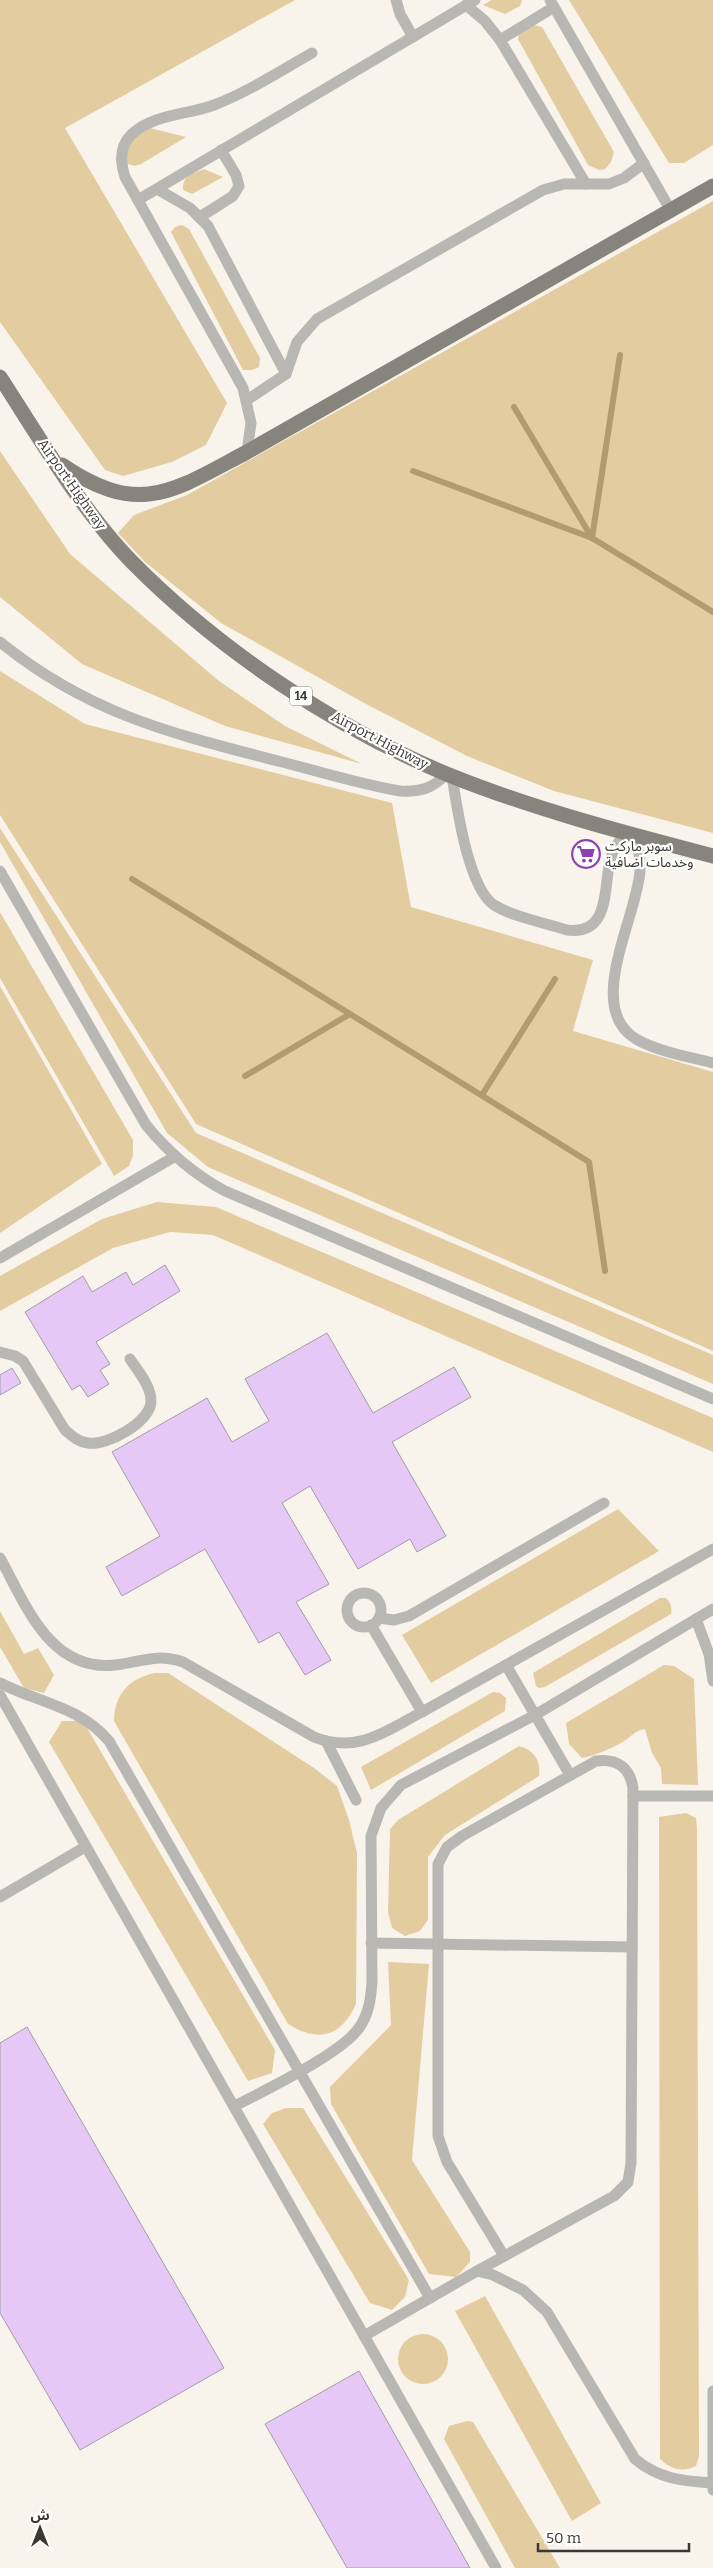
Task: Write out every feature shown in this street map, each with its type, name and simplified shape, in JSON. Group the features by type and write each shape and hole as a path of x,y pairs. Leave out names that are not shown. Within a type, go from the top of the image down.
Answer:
{"main road":[{"path":"46,448 56,461 93,485 135,496 157,494 178,488 247,452 713,186"},
{"name":"Airport Highway","path":"0,377 46,448 104,529 132,561 186,611 246,658 310,702 368,736 449,775 539,806 711,857"}],"lane":[{"path":"396,0 400,14 413,37"},
{"path":"138,200 471,3 500,40 586,184"},
{"path":"500,40 552,3 671,211"},
{"path":"247,452 251,423 247,400 125,178 121,159 122,150 133,134 163,119 225,101 312,53"},
{"path":"200,217 233,196 238,186 236,175 221,150"},
{"path":"247,400 286,374 297,342 317,319 543,190 564,184 602,186 617,182 644,163"},
{"path":"157,188 180,200 200,217 225,258 286,374"},
{"path":"0,642 61,686 102,707 145,725 189,738 400,791 420,791 429,788 449,775 477,884 487,899 503,910 567,930 575,931 590,926 595,920 604,902 612,853 630,833 638,847 640,872 613,986 613,1008 622,1026 636,1039 713,1063"},
{"path":"0,871 146,1125 174,1157 202,1178 225,1191 713,1399"},
{"path":"0,1258 174,1157"},
{"path":"0,1352 15,1356 23,1361 65,1430 72,1436 89,1444 106,1442 114,1438 147,1414 151,1401 150,1394 130,1359"},
{"path":"422,1712 375,1621 394,1620 409,1616 604,1503"},
{"path":"0,1558 41,1631 53,1645 68,1657 85,1664 104,1666 155,1656 183,1662 326,1742 351,1744 364,1742 422,1712 713,1549"},
{"path":"235,2106 299,2072 346,2042 358,2029 366,2014 371,1998 370,1844 375,1821 390,1795 414,1777 535,1715 713,1609"},
{"path":"696,1619 709,1654 713,1681"},
{"path":"506,1665 570,1775"},
{"path":"0,1683 84,1717 109,1741 430,2298"},
{"path":"0,1695 496,2568"},
{"path":"326,1742 356,1800"},
{"path":"364,2336 477,2271 614,2196 628,2182 632,2164 633,1796 632,1779 628,1771 613,1761 596,1761 462,1836 447,1848 438,1864 436,1873 438,2136 447,2162 504,2256"},
{"path":"633,1796 713,1796"},
{"path":"0,1897 85,1847"},
{"path":"371,1943 632,1948"},
{"path":"477,2271 501,2278 523,2290 547,2312 635,2459 648,2470 663,2477 713,2483"},
{"path":"713,2392 713,2490"}],"shaded area":[{"path":"0,0 295,0 65,128 227,403 206,445 172,462 123,476 105,470 0,322"},
{"path":"492,0 522,0 520,6 505,14 483,5"},
{"path":"569,0 713,0 713,145 684,163 669,163"},
{"path":"529,24 542,27 614,152 611,162 605,169 599,170 588,165 518,39 519,31"},
{"path":"150,128 186,137 141,164 135,166 124,163 120,147"},
{"path":"204,169 223,177 192,194 183,190 186,179"},
{"path":"713,201 713,833 554,791 467,756 366,704 221,623 145,562 118,533 134,515 187,495"},
{"path":"182,225 189,229 260,358 259,367 252,370 243,370 171,232 175,227"},
{"path":"0,451 70,554 219,681 285,726 362,764 225,726 82,664 0,597"},
{"path":"0,671 85,724 392,803 411,907 593,960 573,1031 713,1072 713,1351 196,1124 0,815"},
{"path":"0,828 196,1133 713,1355 713,1384 208,1167 167,1133 0,842"},
{"path":"0,912 133,1140 133,1155 129,1166 114,1176 0,978"},
{"path":"0,986 102,1164 0,1233"},
{"path":"157,1202 216,1207 713,1418 713,1452 213,1235 170,1232 113,1248 0,1311 0,1276 102,1219"},
{"path":"618,1509 659,1551 431,1683 402,1635"},
{"path":"660,1598 666,1598 669,1602 671,1614 545,1687 539,1688 536,1686 533,1673"},
{"path":"0,1611 24,1654 38,1648 54,1675 44,1693 24,1688 0,1647"},
{"path":"664,1665 674,1666 694,1679 698,1785 662,1784 661,1768 652,1753 645,1729 611,1748 582,1758 569,1744 566,1723"},
{"path":"155,1673 168,1673 314,1768 337,1786 349,1820 357,1853 356,2004 343,2024 328,2034 309,2034 288,2024 114,1721 117,1703 125,1689 138,1679"},
{"path":"493,1692 500,1693 506,1698 505,1711 371,1790 361,1767"},
{"path":"62,1721 83,1721 275,2050 272,2073 248,2081 49,1742"},
{"path":"519,1746 529,1750 535,1756 539,1765 539,1776 445,1835 428,1857 428,1920 420,1931 405,1936 392,1928 388,1912 390,1829 398,1820"},
{"path":"686,1813 696,1818 697,1828 699,2456 696,2466 677,2469 660,2459 659,1817"},
{"path":"388,1962 429,1964 412,2160 470,2252 470,2262 456,2277 429,2274 331,2104 330,2087 391,2025"},
{"path":"286,2108 303,2108 409,2280 405,2297 392,2310 370,2303 263,2124 272,2113"},
{"path":"485,2296 601,2503 572,2521 455,2311"},
{"path":"423,2334 441,2341 448,2359 441,2377 423,2384 405,2377 398,2359 405,2341"},
{"path":"467,2421 473,2422 560,2568 515,2568 444,2439 449,2426"}],"building":[{"path":"165,1265 180,1291 96,1342 110,1364 100,1370 109,1384 88,1397 80,1385 72,1390 25,1312 83,1276 92,1292 126,1272 133,1285"},
{"path":"327,1333 373,1413 454,1367 471,1397 392,1442 446,1536 417,1552 410,1539 358,1569 310,1486 282,1503 329,1584 296,1602 331,1660 305,1675 279,1632 259,1643 205,1549 122,1596 106,1567 160,1536 112,1452 207,1398 232,1442 269,1421 245,1379"},
{"path":"12,1368 21,1383 0,1395 0,1375"},
{"path":"27,2027 224,2368 80,2450 0,2313 0,2043"},
{"path":"359,2371 470,2568 347,2568 265,2424"}],"waterway":[{"path":"592,538 620,355"},
{"path":"514,407 592,538"},
{"path":"413,471 592,538 713,612"},
{"path":"132,879 589,1162 605,1271"},
{"path":"482,1095 555,979"},
{"path":"245,1076 350,1014"}],"place":[{"name":"سوبر ماركت وخدمات اضافية","path":"586,854"}]}
